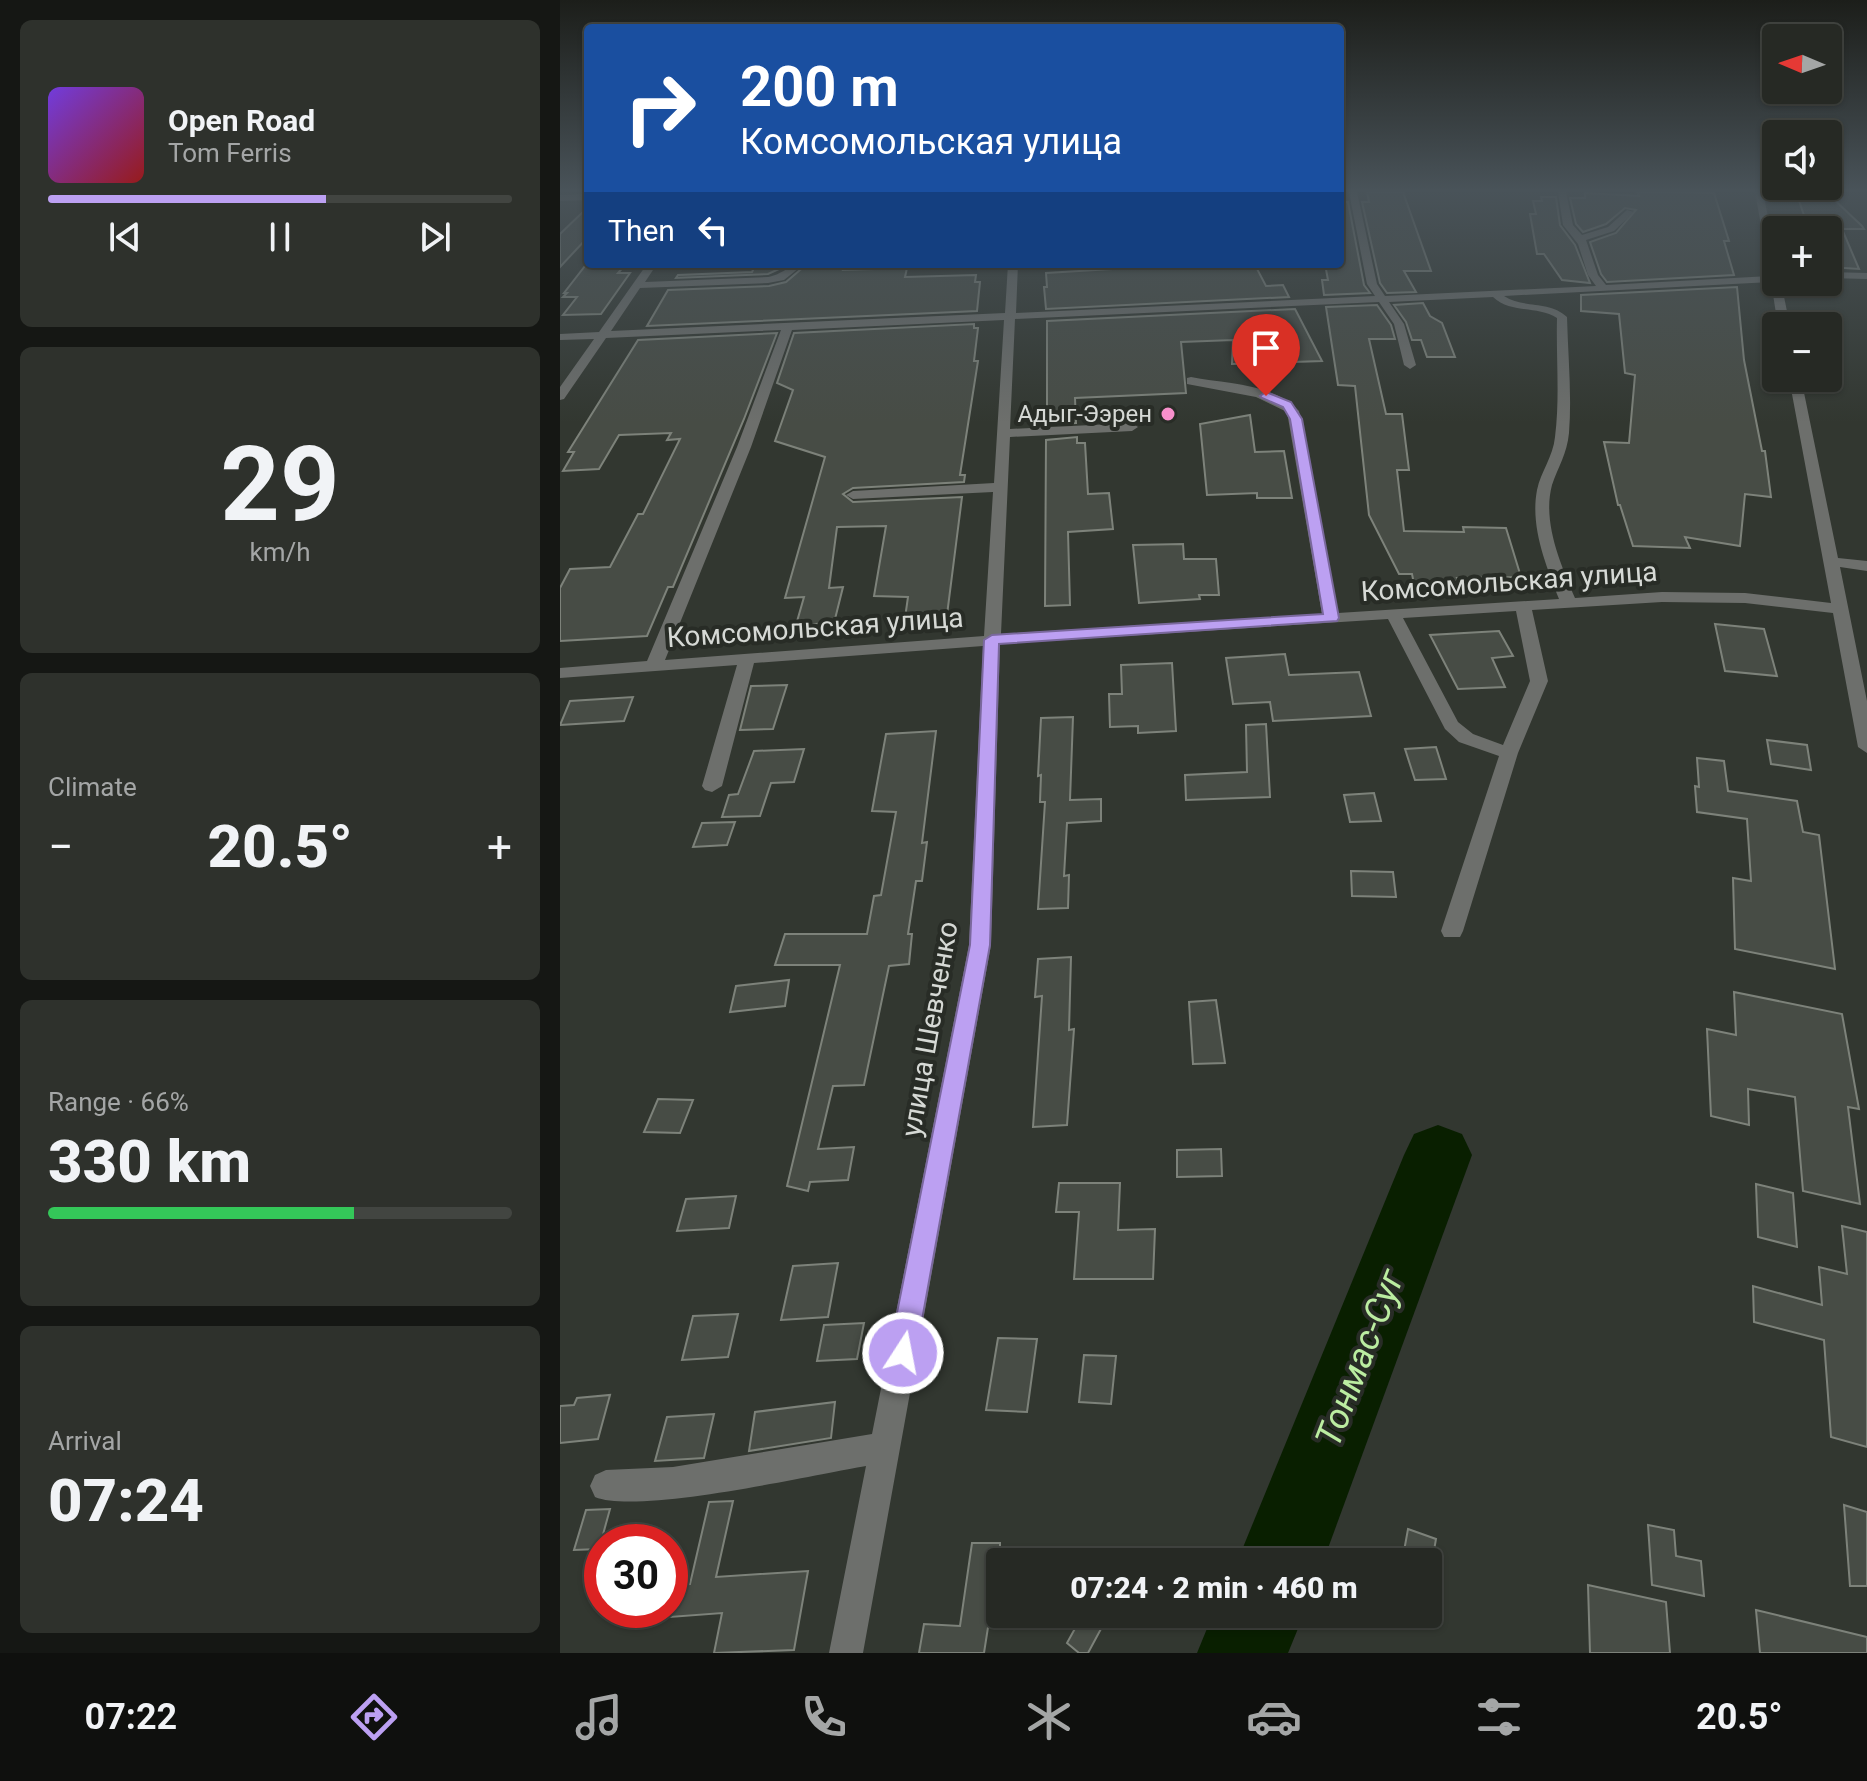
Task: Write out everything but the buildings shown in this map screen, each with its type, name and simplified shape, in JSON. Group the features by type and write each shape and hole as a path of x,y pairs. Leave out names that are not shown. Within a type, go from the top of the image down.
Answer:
{"street":[{"path":"560,396 648,269"},
{"path":"637,285 768,280 780,278 792,269"},
{"name":"улица Шевченко","path":"846,1653 980,945 992,640 1012,269"},
{"path":"1369,269 1372,284 1399,324 1410,365"},
{"path":"1591,269 1602,287"},
{"path":"1842,275 1867,276"},
{"path":"560,337 1762,279"},
{"path":"1494,292 1506,303 1550,309 1562,317 1564,378 1560,456 1549,472 1544,491 1546,546 1569,603"},
{"path":"654,666 744,447 788,326"},
{"path":"1191,381 1266,396 1293,411 1331,618"},
{"path":"1798,392 1867,747"},
{"path":"1002,433 1132,427"},
{"path":"853,495 1000,487"},
{"path":"1832,562 1867,566"},
{"name":"Комсомольская улица","path":"560,673 992,640 1569,603 1717,597 1840,609"},
{"path":"1452,931 1509,753 1539,681 1523,606"},
{"path":"1393,614 1451,725 1466,738 1509,753"},
{"path":"712,786 747,659"},
{"path":"606,1486 673,1483 885,1447"}],"waterway":[{"name":"Тонмас-Суг","path":"1285,1548 1438,1155"},
{"name":"Тонмас-Суг","path":"1242,1653 1254,1628"}],"place":[{"name":"Адыг-Ээрен","path":"1168,414"}],"route":[{"path":"903,1353 980,945 992,640 1331,618 1296,419 1287,405 1266,396"}]}
